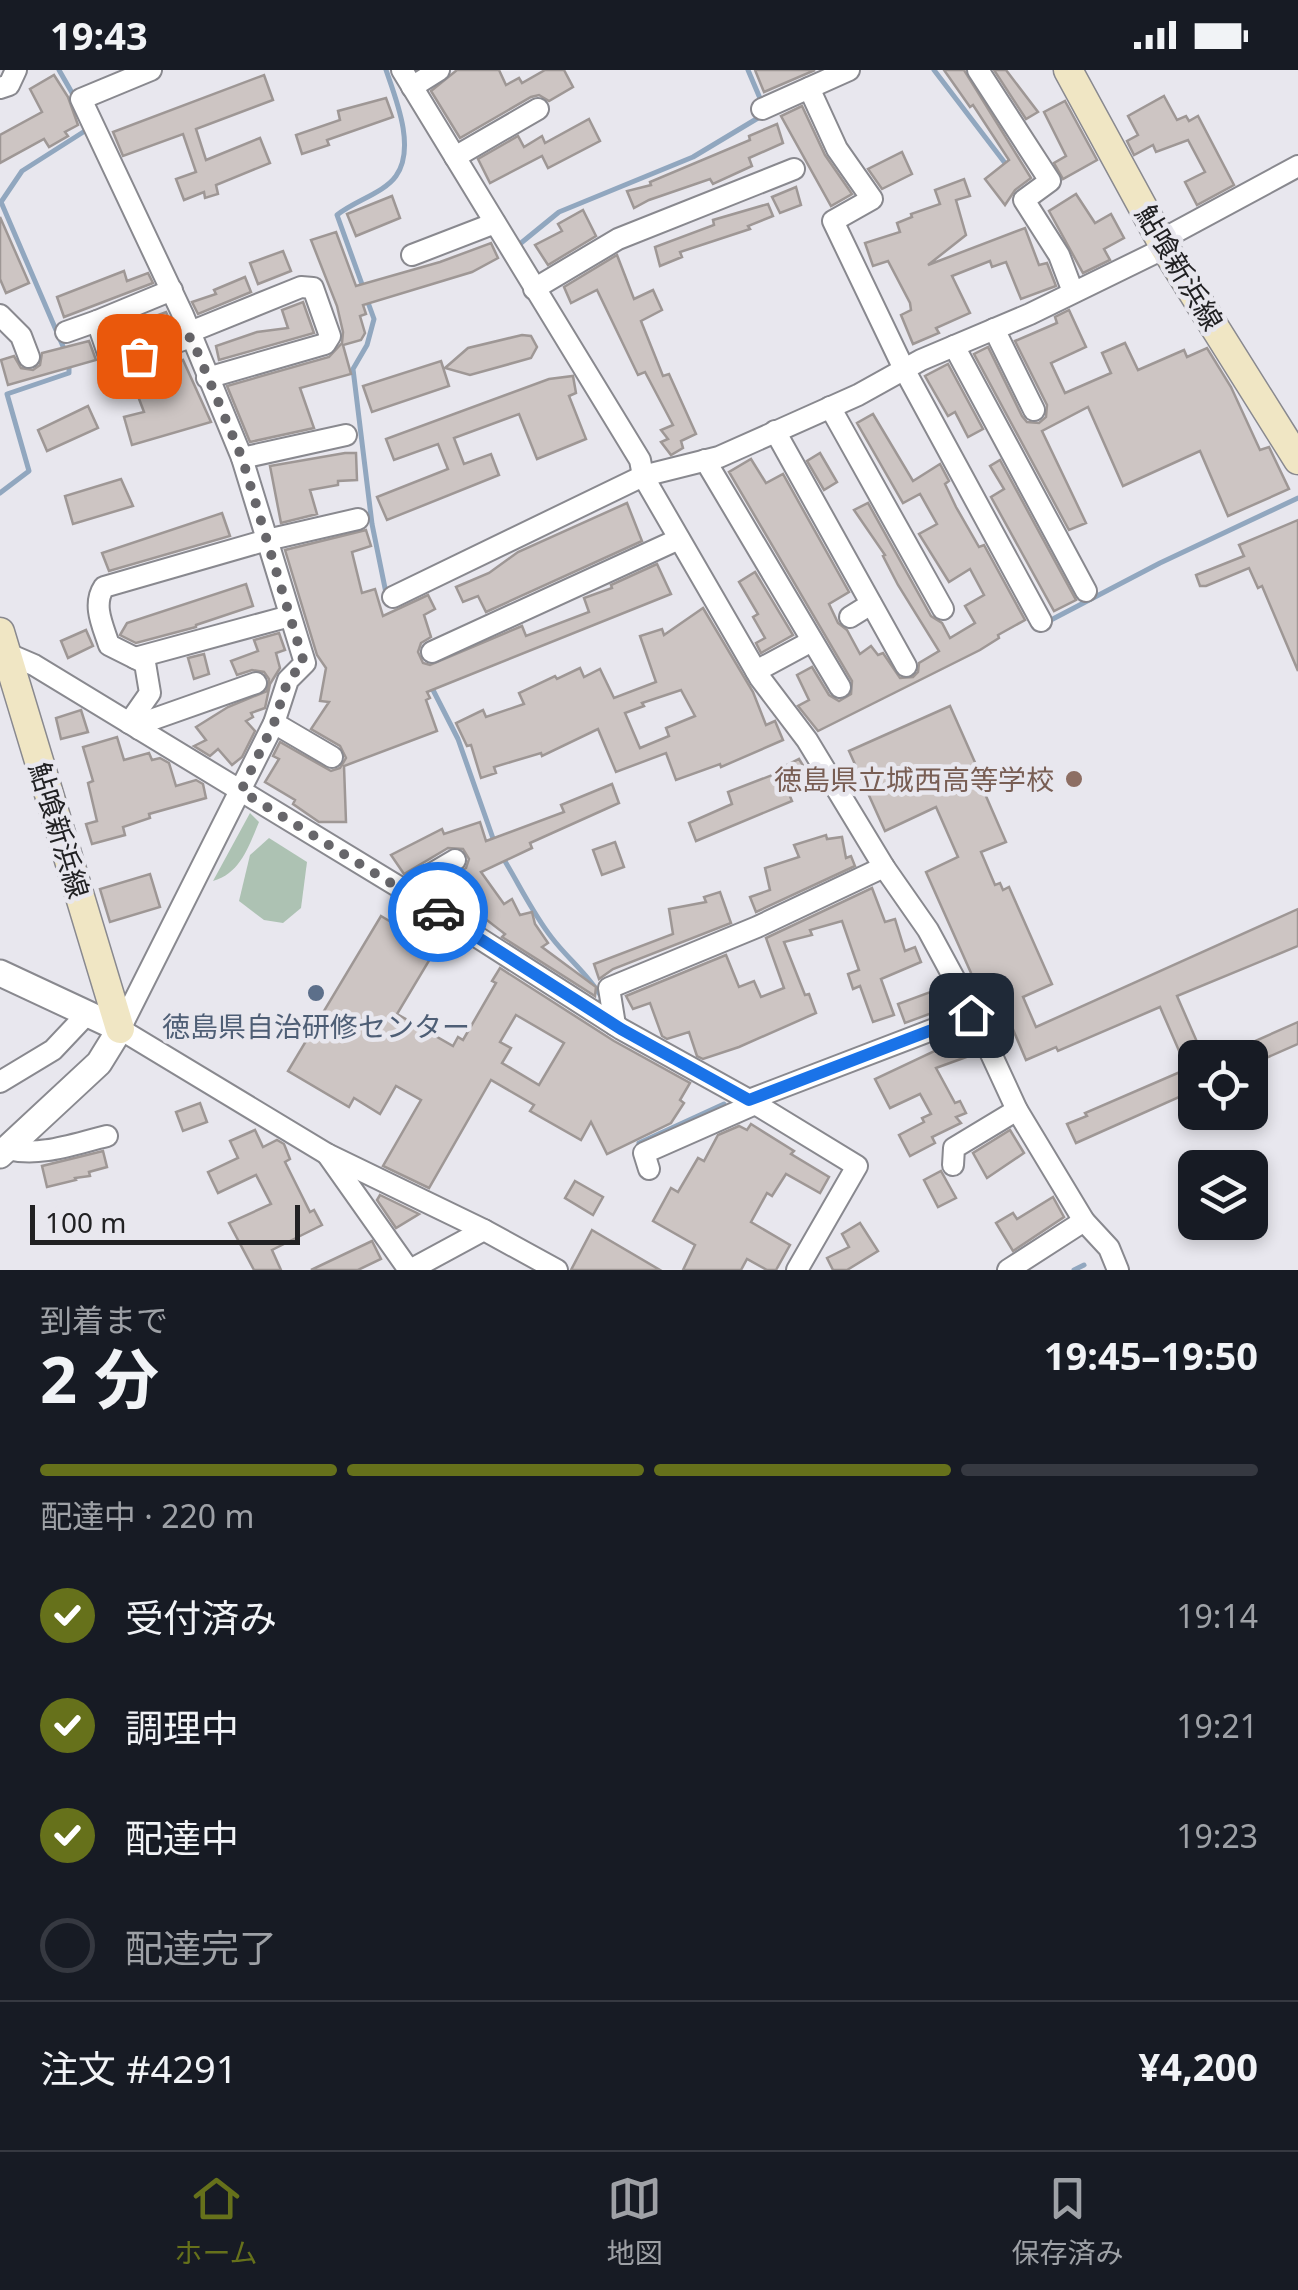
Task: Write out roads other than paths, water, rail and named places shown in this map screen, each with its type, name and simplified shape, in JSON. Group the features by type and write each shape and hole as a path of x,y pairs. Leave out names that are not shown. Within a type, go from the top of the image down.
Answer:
{"main road":[{"name":"鮎喰新浜線","path":"1068,70 1163,244 1298,460"},
{"name":"鮎喰新浜線","path":"3,642 120,1029"}],"street":[{"path":"0,88 8,85 16,70"},
{"path":"3,1152 99,1063 120,1029 274,723 288,680 304,663 242,458 172,290 81,99 151,70"},
{"path":"439,70 407,79 640,460 643,476 756,671 807,740 928,930 1017,1110 1084,1221 1109,1248 1118,1270"},
{"path":"762,109 849,70"},
{"path":"978,70 1050,181 1024,200 1059,255 1074,292"},
{"path":"809,88 837,149 872,199 833,221 904,369 1041,621"},
{"path":"455,158 538,109"},
{"path":"393,596 643,476 705,460 830,408 904,369 1074,292 1298,166"},
{"path":"534,288 618,239 794,169"},
{"path":"412,255 494,223"},
{"path":"97,321 112,365 301,287 313,288 330,336 325,344 208,378"},
{"path":"66,332 172,290"},
{"path":"0,315 24,335 29,357"},
{"path":"994,329 1034,410"},
{"path":"954,346 1086,591"},
{"path":"830,408 943,609"},
{"path":"776,432 872,604 884,642 906,666"},
{"path":"242,458 346,435"},
{"path":"705,460 840,688"},
{"path":"134,726 150,693 145,663 109,645 98,611 99,594 104,587 267,540 358,519"},
{"path":"432,652 679,539"},
{"path":"850,617 872,604"},
{"path":"135,658 290,616"},
{"path":"756,671 812,641"},
{"path":"3,642 34,665 404,890 616,1025 857,1166 797,1270"},
{"path":"134,726 256,684"},
{"path":"274,723 332,757"},
{"path":"404,890 455,860"},
{"path":"616,1025 609,988 757,927 884,866"},
{"path":"0,973 120,1029 327,1154 557,1270"},
{"path":"0,1082 52,1050 87,1014"},
{"path":"649,1169 644,1153 752,1102 971,1015"},
{"path":"952,1165 954,1148 1017,1110"},
{"path":"3,1152 42,1152 107,1136"},
{"path":"327,1154 410,1270 484,1230"},
{"path":"1008,1270 1084,1221"}],"waterway":[{"path":"59,70 75,98"},
{"path":"363,287 337,215 384,187 402,165 402,123 386,70"},
{"path":"748,70 762,103"},
{"path":"934,70 1008,167"},
{"path":"521,243 559,212 693,157 758,118"},
{"path":"65,351 1,202 22,171 88,129"},
{"path":"366,297 374,319 367,345 353,369 372,524 386,593"},
{"path":"0,493 29,471 7,394 69,373 69,361"},
{"path":"1049,621 1298,498"},
{"path":"432,688 458,739 495,844"},
{"path":"503,858 545,929 597,990 602,998 599,1004"},
{"path":"639,1143 724,1104"},
{"path":"1074,1270 1084,1265"}],"place":[{"name":"徳島県立城西高等学校","path":"1074,779"},
{"name":"徳島県自治研修センター","path":"316,993"}]}
